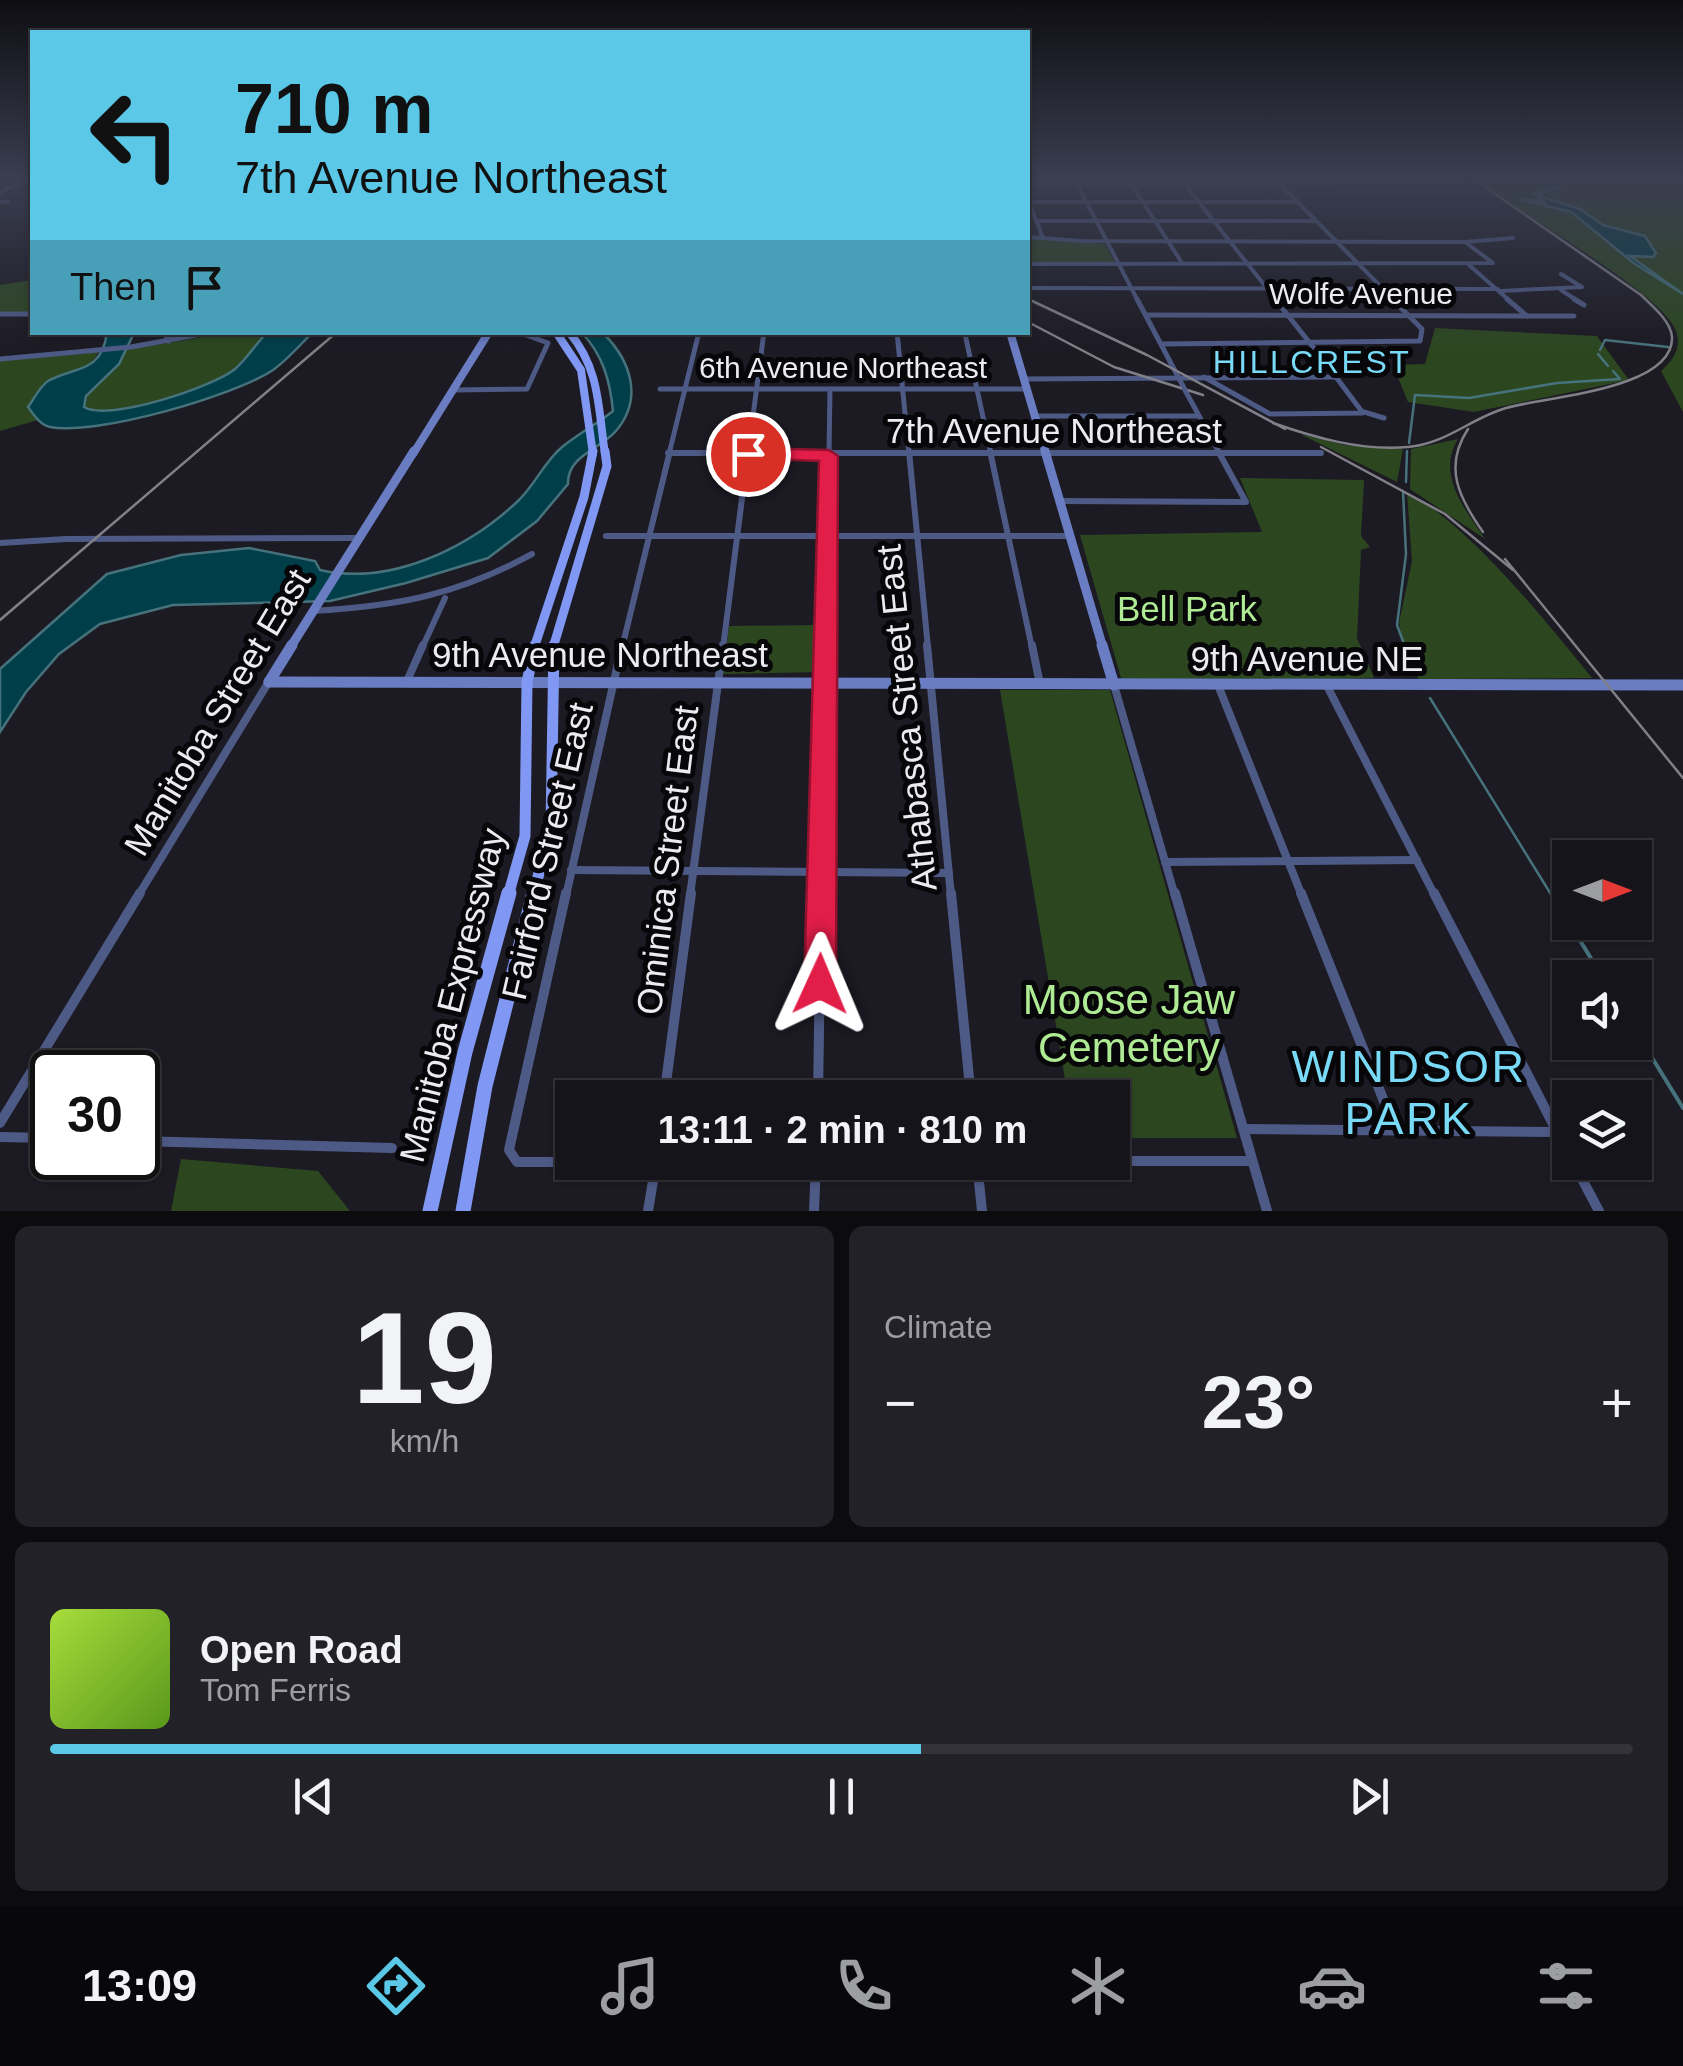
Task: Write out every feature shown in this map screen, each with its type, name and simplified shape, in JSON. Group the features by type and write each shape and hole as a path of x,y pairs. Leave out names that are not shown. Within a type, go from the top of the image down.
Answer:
{"main road":[{"name":"Manitoba Expressway","path":"430,1211 460,1070 524,836 528,792 526,682 541,620 599,450 588,421 581,370 558,335"},
{"name":"Manitoba Expressway","path":"463,1211 485,1086 550,826 554,782 549,682 555,636 604,484 599,450 601,417 593,369 570,335"}],"street":[{"path":"1030,237 1168,242 1465,242 1513,238"},
{"path":"1059,501 1246,502 1104,237"},
{"path":"1165,237 1183,264"},
{"path":"1226,237 1364,412"},
{"path":"1162,344 1420,341 1422,329 1332,237"},
{"path":"1030,264 1492,263 1465,242"},
{"path":"1468,264 1527,316"},
{"path":"1030,288 1582,287 1561,274"},
{"path":"1560,290 1584,305"},
{"path":"0,314 30,314"},
{"name":"Wolfe Avenue","path":"1147,315 1574,316"},
{"path":"166,335 169,341"},
{"path":"0,359 127,348 198,335"},
{"name":"Manitoba Street East","path":"0,1123 336,569 454,390 485,335"},
{"path":"454,390 530,387 548,343 544,338 527,335"},
{"name":"Fairford Street East","path":"555,1162 516,1162 509,1150 613,682 699,335"},
{"name":"Ominica Street East","path":"666,1080 764,335"},
{"name":"Athabasca Street East","path":"897,335 969,1080"},
{"path":"965,335 1040,685"},
{"path":"1012,335 1267,1211"},
{"name":"6th Avenue Northeast","path":"660,390 977,389 1178,377 1336,377"},
{"path":"1203,377 1270,414 1364,412 1384,418"},
{"path":"818,1080 830,389"},
{"path":"1035,416 1198,416"},
{"name":"7th Avenue Northeast","path":"668,454 1321,453"},
{"path":"606,536 1071,536"},
{"path":"0,543 357,538"},
{"path":"314,608 390,607 445,597 481,583 532,554"},
{"path":"407,681 445,597"},
{"name":"9th Avenue Northeast","path":"269,682 931,685"},
{"name":"9th Avenue NE","path":"931,685 1683,685"},
{"path":"1326,685 1552,1122"},
{"path":"1218,686 1292,863 1395,1129"},
{"path":"1166,862 1417,860"},
{"path":"571,870 949,874"},
{"path":"1244,1130 1552,1132"},
{"path":"0,1136 30,1137"},
{"path":"160,1142 392,1148"},
{"path":"1130,1161 1252,1161"},
{"path":"648,1211 653,1180"},
{"path":"814,1211 815,1180"},
{"path":"979,1180 982,1211"},
{"path":"1582,1180 1598,1211"}],"green space":[{"path":"1560,237 1683,237 1683,412 1661,371 1677,348 1676,331 1665,315 1618,275"},
{"path":"1030,238 1105,244 1115,263 1030,263"},
{"path":"30,280 30,312 0,313 0,285"},
{"path":"1435,328 1597,336 1629,380 1474,412 1408,402 1393,365 1425,364"},
{"path":"214,335 265,335 235,369 206,385 115,410 84,407 91,391 126,350"},
{"path":"99,352 86,370 46,382 28,407 38,420 0,431 0,361"},
{"path":"1300,434 1344,445 1403,449 1397,482"},
{"path":"1458,439 1452,452 1452,479 1462,504 1485,539 1410,489 1411,449"},
{"name":"Bell Park","path":"1240,478 1364,480 1361,536 1370,547 1361,550 1357,638 1374,678 1123,685 1080,535 1262,532"},
{"path":"1407,493 1455,526 1480,550 1592,678 1419,679 1405,655 1399,623 1412,561"},
{"path":"819,625 818,672 723,674 729,626"},
{"name":"Moose Jaw Cemetery","path":"1000,690 1110,690 1237,1138 1130,1138 1130,1080 1065,1080"},
{"path":"181,1159 318,1171 350,1211 171,1211"}],"water":[{"path":"1601,237 1645,237 1656,253 1653,257 1630,256 1683,294 1635,264"},
{"path":"107,335 133,335 119,364 86,396 84,407 96,410 137,406 206,385 235,369 265,335 310,335 273,370 197,402 99,426 43,424 28,407 40,389 48,381 93,362"},
{"path":"584,335 605,335 627,368 631,394 624,419 609,438 578,460 568,484 537,521 488,558 330,601 173,605 100,624 59,654 26,692 0,732 0,669 107,574 181,555 249,548 315,561 320,570 373,573 426,560 475,534 518,501 562,447 613,411 610,389 595,350"}],"waterway":[{"path":"1600,350 1605,340 1668,347"},
{"path":"1598,354 1608,366"},
{"path":"1409,443 1415,395 1469,398 1557,383 1620,379 1613,371"},
{"path":"1406,482 1407,451"},
{"path":"1403,491 1406,554 1397,625 1415,674"},
{"path":"1430,698 1552,896"},
{"path":"1551,893 1592,960"},
{"path":"1652,1058 1683,1108"}],"railway":[{"path":"1275,424 1356,445 1422,445 1506,408 1604,388 1652,369 1667,355 1672,337 1668,325 1641,295 1557,237"},
{"path":"1030,300 1147,355 1275,424"},
{"path":"1030,323 1114,367 1203,395"},
{"path":"0,620 333,335"},
{"path":"1275,424 1285,429"},
{"path":"1468,429 1460,443 1455,469 1461,494 1483,532"},
{"path":"1321,447 1445,514 1513,570"},
{"path":"1505,559 1683,778"}],"district":[{"name":"HILLCREST","path":"1312,362"},
{"name":"WINDSOR PARK","path":"1409,1092"}],"route":[{"path":"748,454 829,456 820,984"}]}
